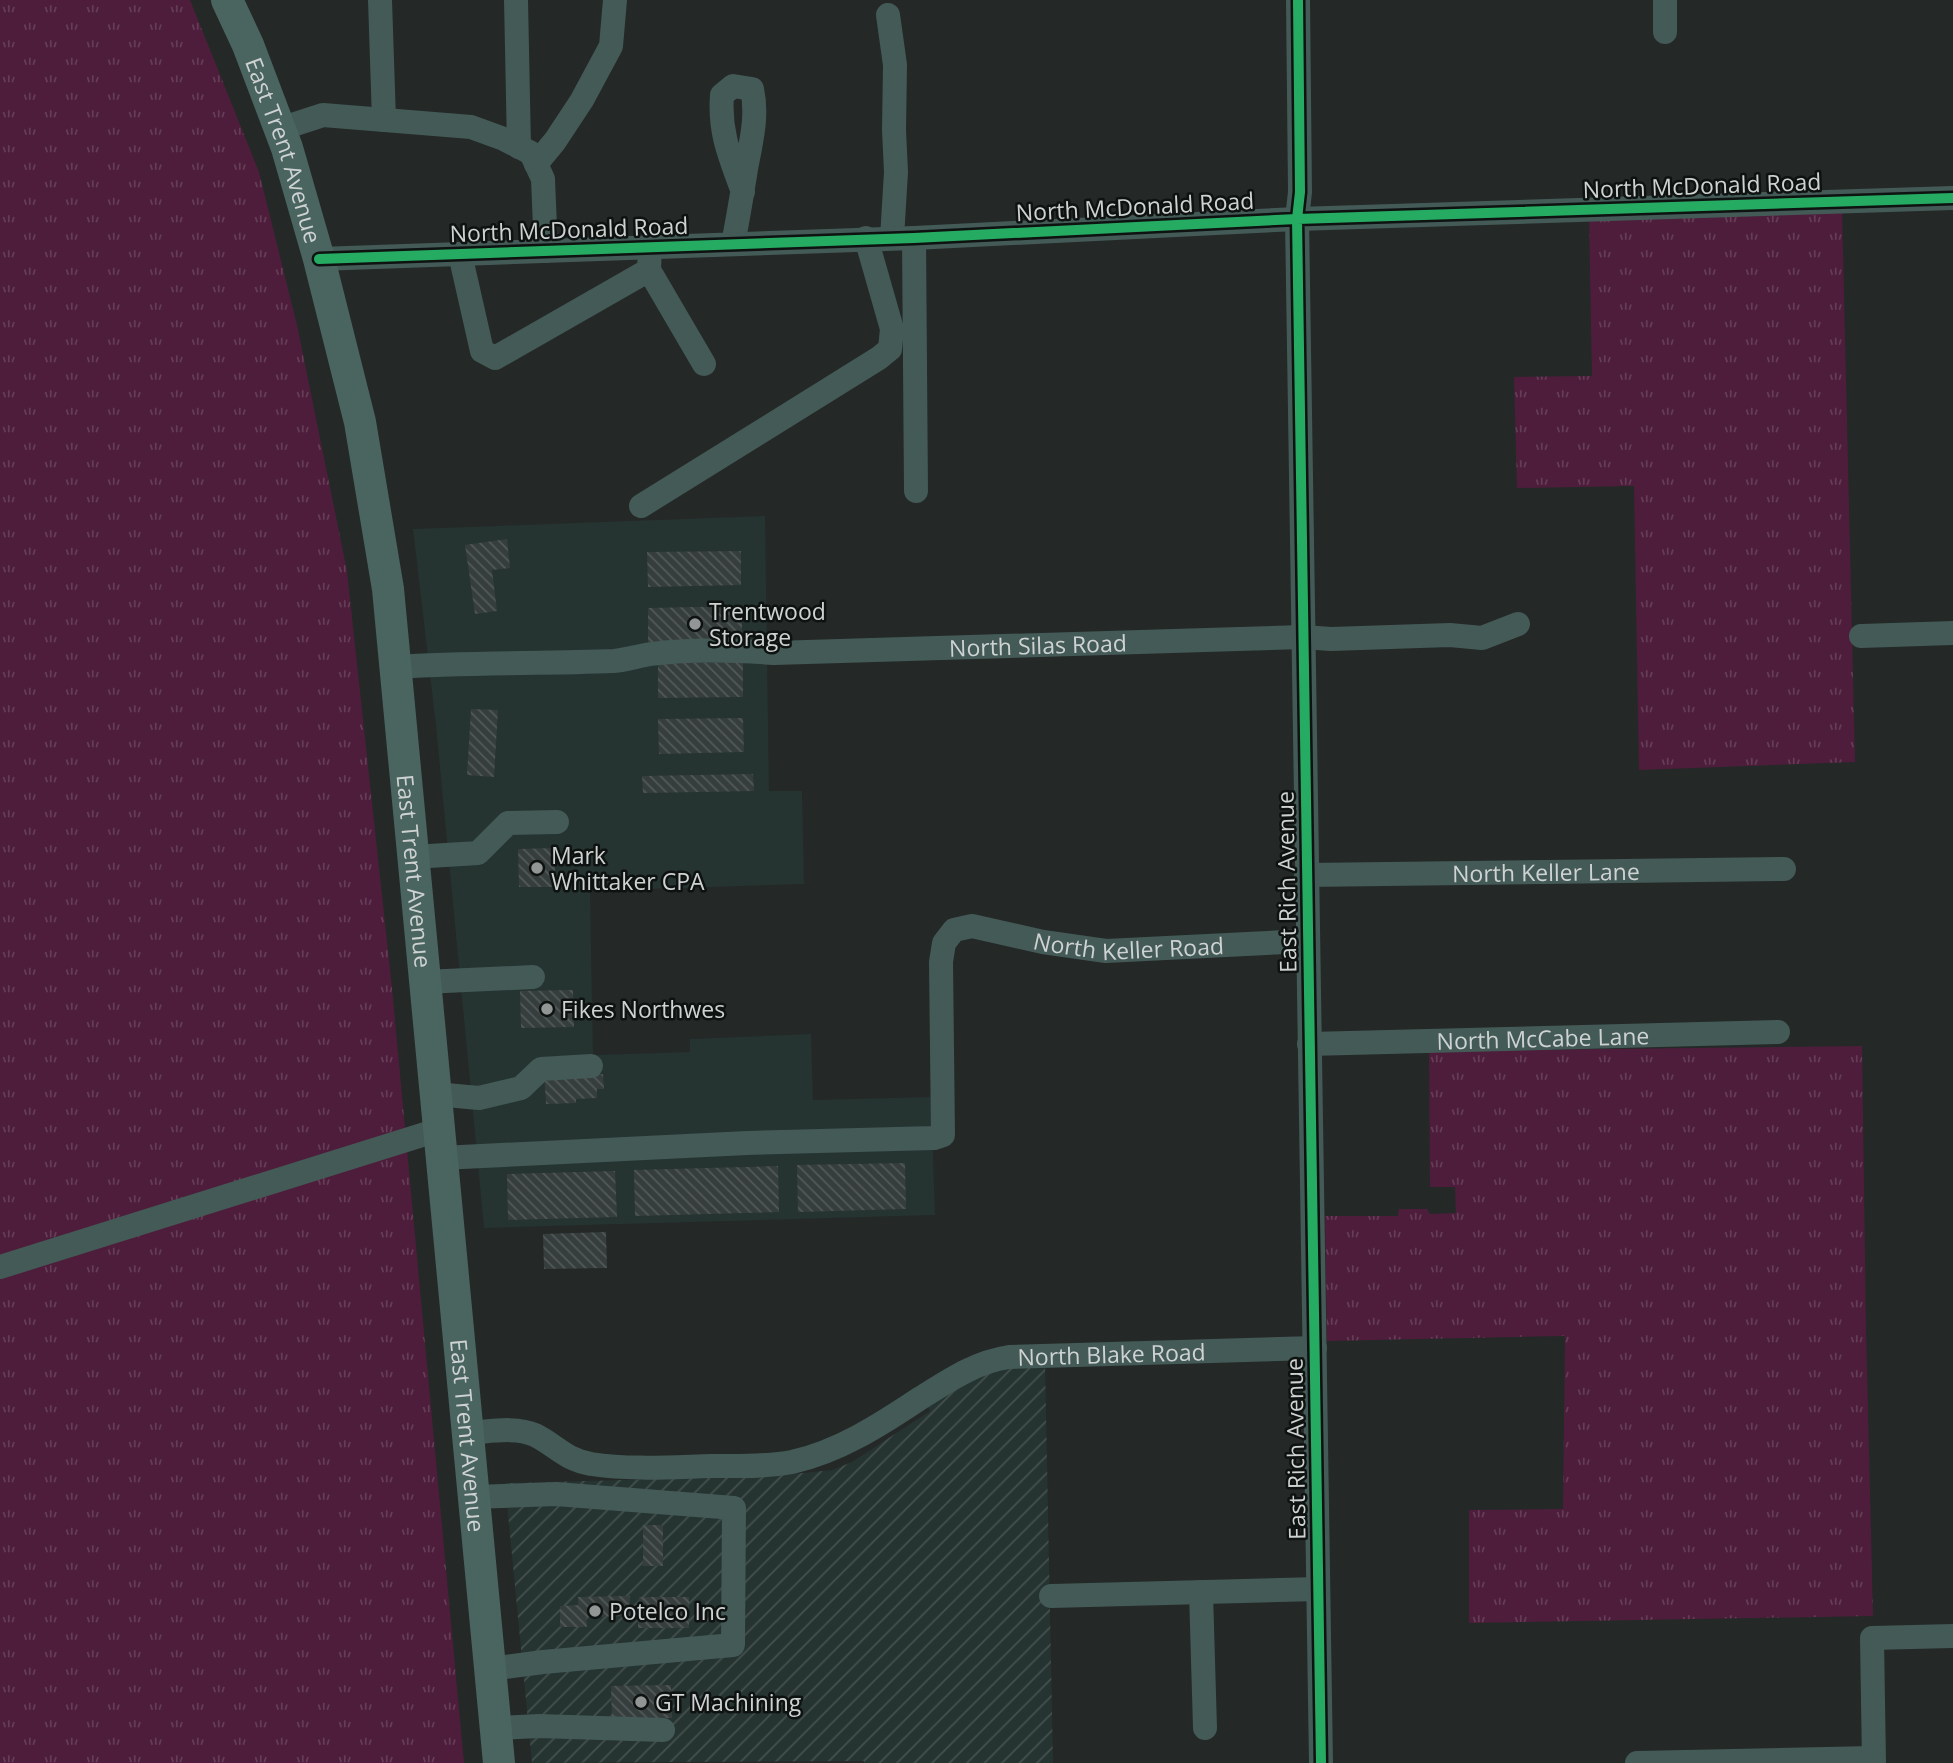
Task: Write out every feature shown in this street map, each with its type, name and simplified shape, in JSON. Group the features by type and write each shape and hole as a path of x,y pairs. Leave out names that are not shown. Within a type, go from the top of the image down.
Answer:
{"main road":[{"name":"East Trent Avenue","path":"227,0 280,129 319,258 360,422 388,589 499,1763"}],"street":[{"path":"380,0 384,120"},
{"path":"516,0 528,155 543,179 546,251"},
{"path":"528,155 555,141 582,100 611,46 615,0"},
{"name":"East Rich Avenue","path":"1298,0 1300,192 1297,219 1321,1763"},
{"path":"1665,0 1665,32"},
{"path":"888,15 895,65 896,172 903,238 916,491"},
{"path":"280,129 323,115 471,127 528,155"},
{"path":"733,244 743,192"},
{"name":"North McDonald Road","path":"319,258 546,251 650,258 733,244 1297,219 1953,198"},
{"path":"641,506 890,349 892,329 866,239"},
{"path":"460,254 482,351 495,358 650,258 704,364"},
{"name":"North Silas Road","path":"395,667 450,663 618,661 652,654 744,651 774,653 1303,637 1331,639 1450,635 1482,638 1518,624"},
{"path":"1861,636 1953,633"},
{"path":"413,856 478,853 508,823 557,822"},
{"name":"North Keller Lane","path":"1306,875 1784,869"},
{"name":"North Keller Road","path":"440,1144 747,1143 934,1138 943,1135 941,962 944,943 954,930 972,926 1043,942 1106,951 1307,942"},
{"path":"425,982 533,977"},
{"name":"North McCabe Lane","path":"1309,1044 1778,1032"},
{"path":"435,1094 479,1098 521,1088 541,1069 591,1066"},
{"path":"0,1267 440,1144"},
{"name":"North Blake Road","path":"467,1433 524,1431 535,1435 573,1460 591,1464 648,1468 764,1465 790,1462 836,1448 970,1368 991,1360 1009,1357 1315,1348"},
{"path":"473,1497 556,1494 734,1508 733,1645 490,1669"},
{"path":"1051,1596 1318,1589"},
{"path":"1201,1592 1205,1728"},
{"path":"1637,1763 1874,1760 1872,1638 1953,1636"},
{"path":"496,1728 539,1726 663,1730"}],"shaded area":[{"path":"765,516 769,791 802,791 804,884 590,891 593,1055 690,1052 690,1039 811,1034 813,1100 931,1097 935,1215 484,1228 436,726 413,529"},
{"path":"1045,1362 1053,1763 532,1763 505,1483 774,1476 832,1470 852,1462 930,1411 926,1403 975,1374"}],"green space":[{"path":"0,0 190,0 259,172 297,325 347,571 392,988 464,1763 0,1763"},
{"path":"1842,209 1855,762 1639,770 1634,486 1517,488 1514,377 1592,376 1589,217"},
{"path":"1862,1046 1873,1616 1469,1623 1469,1510 1563,1509 1565,1336 1327,1341 1325,1216 1398,1216 1399,1209 1427,1209 1430,1214 1456,1213 1455,1187 1430,1187 1429,1051"}],"building":[{"path":"507,539 510,568 492,570 497,611 475,614 465,545"},
{"name":"Trentwood Storage","path":"741,551 741,585 648,587 647,552"},
{"name":"Trentwood Storage","path":"742,606 742,641 648,643 648,608"},
{"name":"Trentwood Storage","path":"743,662 743,697 658,698 658,663"},
{"path":"471,709 498,710 494,777 467,775"},
{"name":"Trentwood Storage","path":"743,718 744,752 659,754 658,719"},
{"path":"753,774 754,791 643,793 642,776"},
{"name":"Mark Whittaker CPA","path":"555,848 555,887 519,887 518,849"},
{"name":"Fikes Northwes","path":"573,990 574,1027 521,1028 520,991"},
{"path":"544,1072 577,1076 603,1074 604,1089 597,1089 597,1098 576,1099 576,1103 546,1104"},
{"path":"905,1163 906,1209 798,1212 797,1165"},
{"path":"778,1166 779,1212 635,1216 634,1170"},
{"path":"615,1171 617,1217 508,1220 507,1174"},
{"path":"606,1232 607,1268 544,1269 543,1234"},
{"path":"643,1525 663,1525 663,1566 643,1566"},
{"name":"Potelco Inc","path":"630,1596 630,1616 586,1617 587,1627 560,1627 560,1606 578,1605 578,1597"},
{"path":"639,1597 689,1597 689,1628 638,1628"},
{"name":"GT Machining","path":"671,1685 672,1718 612,1719 611,1686"}],"cycle path":[{"path":"1298,0 1300,192 1297,219 1321,1763"},
{"path":"319,259 914,238 1297,219 1953,198"}],"place":[{"name":"Trentwood Storage","path":"695,624"},
{"name":"Mark Whittaker CPA","path":"537,868"},
{"name":"Fikes Northwes","path":"547,1009"},
{"name":"Potelco Inc","path":"595,1611"},
{"name":"GT Machining","path":"641,1702"}]}
